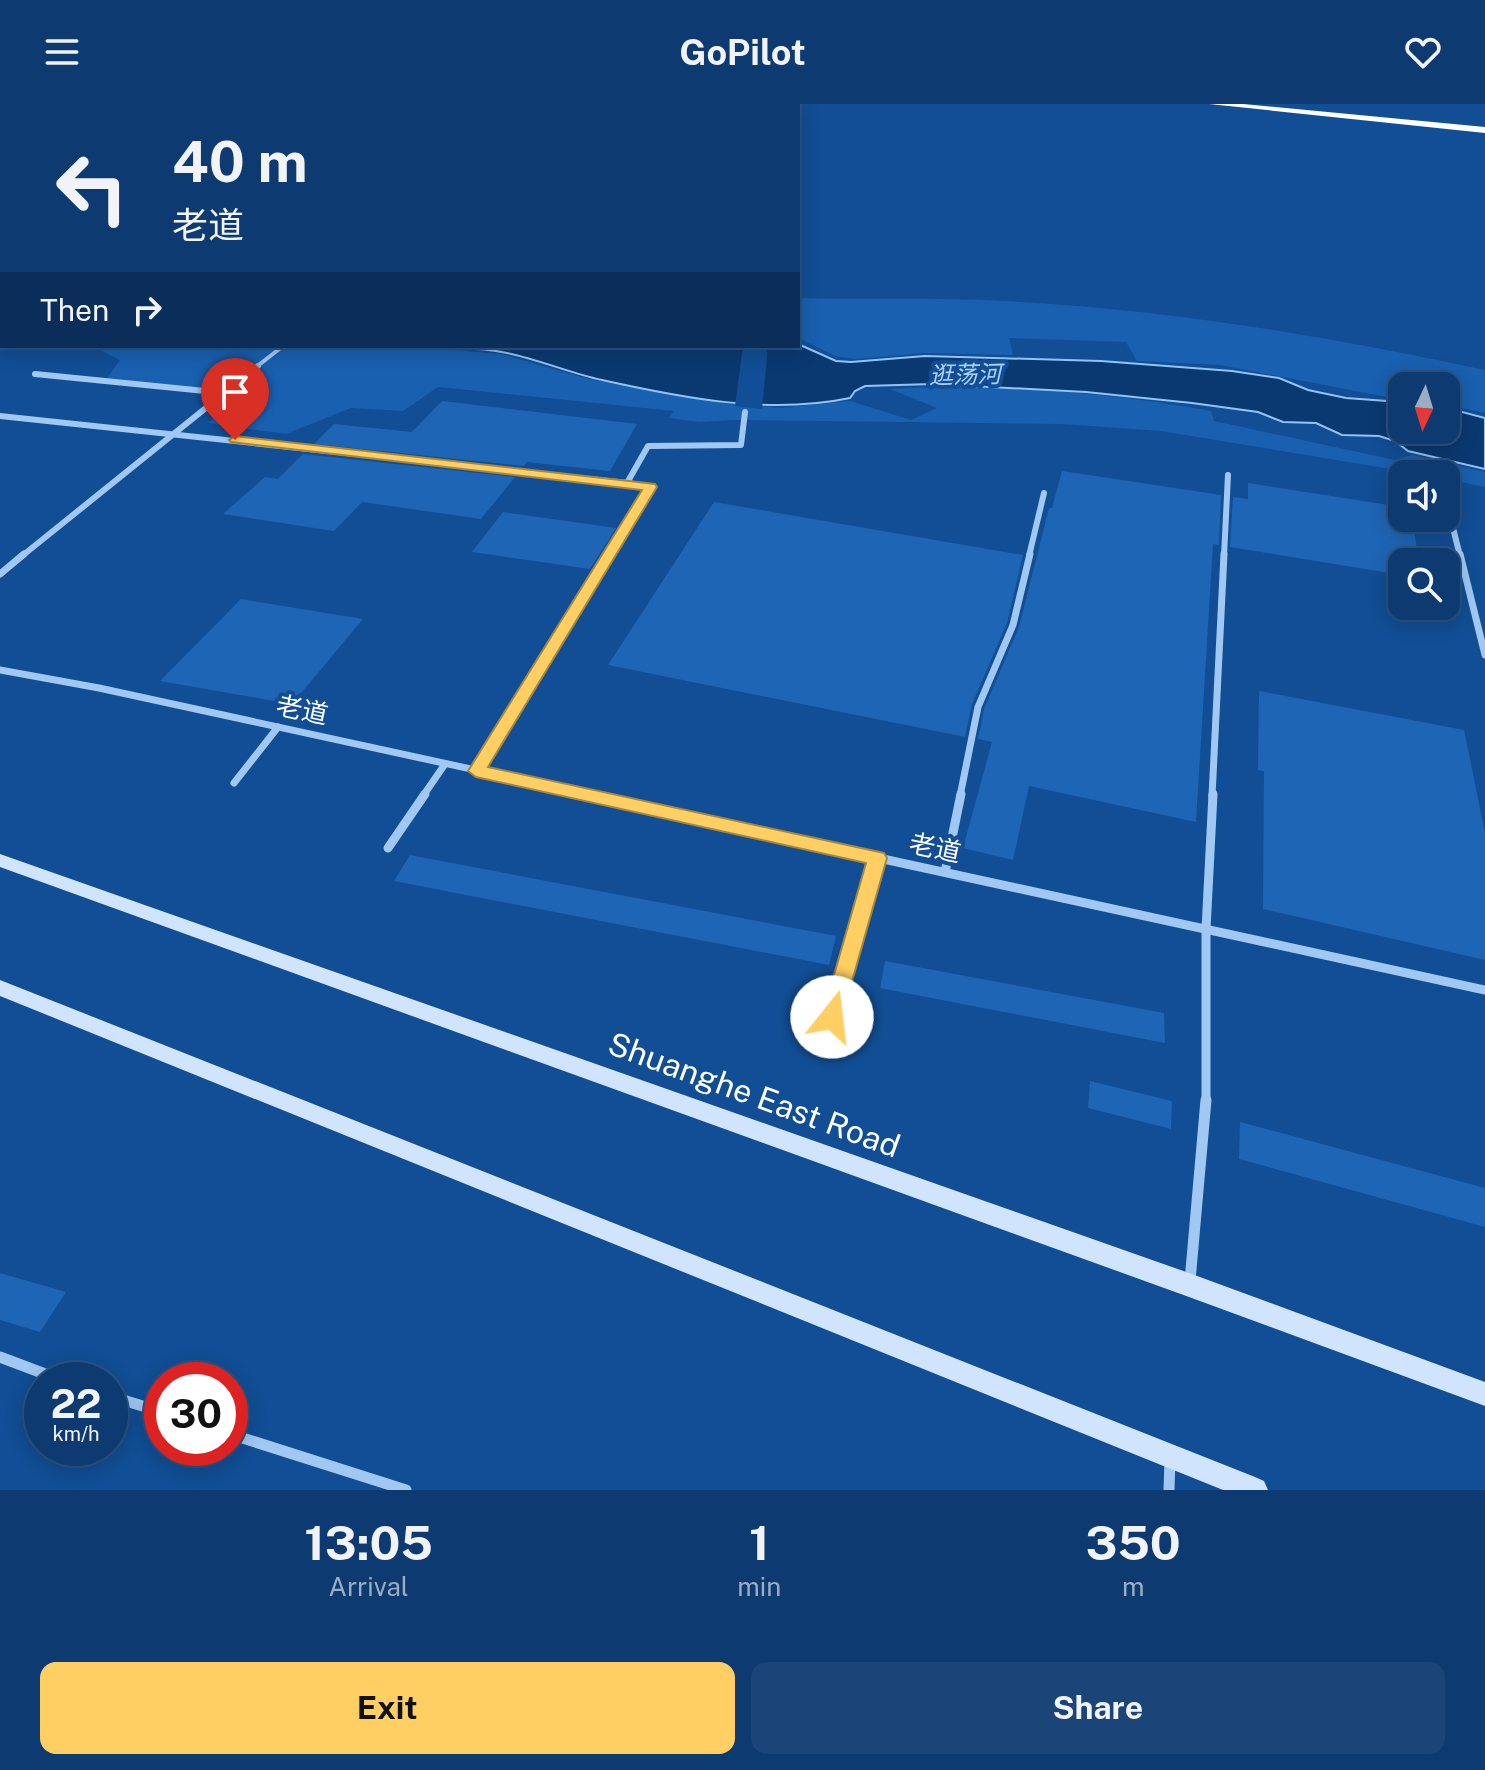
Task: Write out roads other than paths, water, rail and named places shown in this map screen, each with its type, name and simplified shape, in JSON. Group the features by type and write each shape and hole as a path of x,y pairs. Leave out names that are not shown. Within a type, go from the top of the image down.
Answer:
{"highway":[{"path":"1214,104 1485,130"},
{"path":"1331,104 1485,118"}],"street":[{"path":"0,574 281,348"},
{"path":"35,374 225,393"},
{"path":"627,483 648,446 741,445 745,412"},
{"path":"0,416 651,487 476,771"},
{"path":"1189,1285 1206,1113 1206,929 1228,475"},
{"path":"945,872 978,707 1013,625 1044,493"},
{"path":"1454,532 1485,655"},
{"name":"老道","path":"0,670 99,688 1485,990"},
{"path":"234,783 278,727"},
{"path":"388,848 445,764"},
{"path":"832,1017 877,858"},
{"name":"Shuanghe East Road","path":"0,860 1189,1285 1485,1394"},
{"path":"0,988 1255,1490"},
{"path":"0,1357 24,1366"},
{"path":"248,1440 406,1490"},
{"path":"1169,1490 1170,1455"}],"water":[{"name":"逛荡河","path":"800,345 836,361 851,362 925,356 1101,361 1232,371 1279,378 1308,390 1346,398 1387,401 1388,439 1342,435 1316,423 1283,422 1258,412 1086,392 932,384 865,386 850,398 819,403 757,405 726,402 633,387 502,352 466,348 800,348"},
{"path":"1460,411 1485,418 1485,469 1460,463 1460,460 1408,451 1399,444 1460,444"}]}
